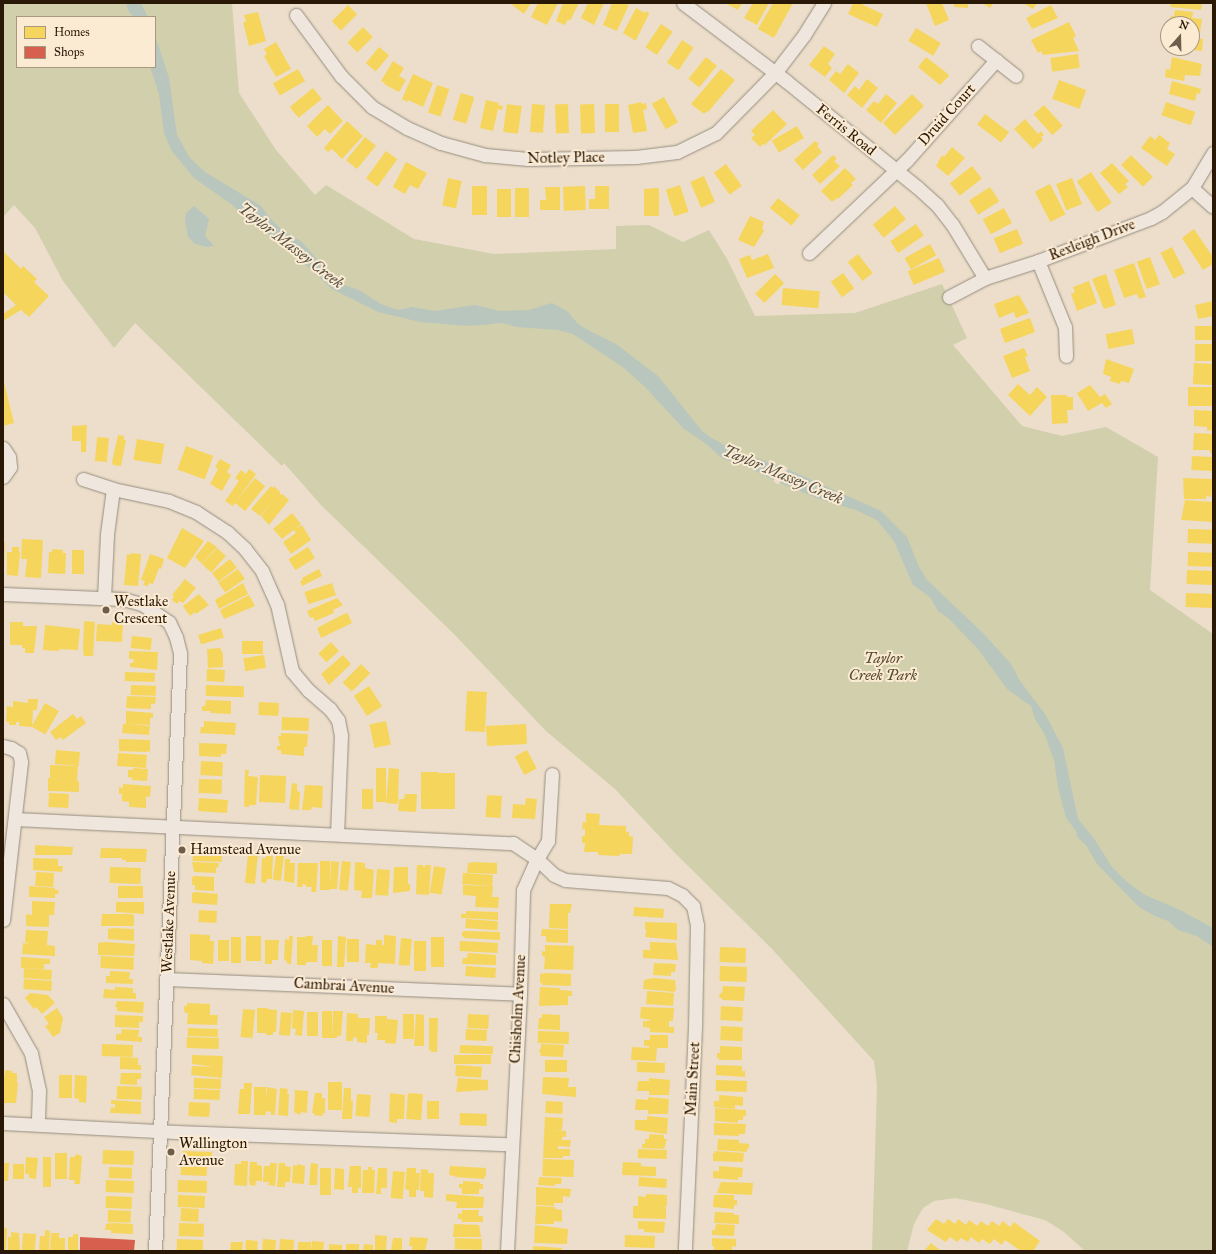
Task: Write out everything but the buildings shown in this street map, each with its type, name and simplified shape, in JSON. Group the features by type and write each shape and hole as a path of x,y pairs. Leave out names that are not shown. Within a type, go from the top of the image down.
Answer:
{"street":[{"name":"Ferris Road","path":"683,3 775,73 897,170 937,205 952,224 985,278"},
{"name":"Notley Place","path":"296,15 341,76 372,107 407,128 441,144 485,155 528,159 636,157 678,152 716,134 775,73 804,35 824,3"},
{"path":"978,46 1016,76"},
{"name":"Druid Court","path":"809,253 897,170 996,60"},
{"name":"Rexleigh Drive","path":"949,297 985,278 1038,261 1123,230 1162,212 1192,188 1213,153"},
{"path":"1192,188 1213,207"},
{"path":"1038,261 1065,327 1066,356"},
{"path":"3,448 9,457 10,467 3,477"},
{"path":"83,479 113,489 169,501 196,512 227,532 245,549 262,571 277,604 292,671 308,690 330,709 338,720 341,735 337,834"},
{"path":"104,598 107,534 113,489"},
{"name":"Westlake Avenue","path":"3,594 123,599 142,604 169,622 176,637 180,652 155,1251"},
{"path":"3,746 11,748 18,753 21,762 3,920"},
{"name":"Chisholm Avenue","path":"507,1251 511,1144 520,994 523,890 537,859 548,841 552,774"},
{"path":"15,819 513,843 537,859"},
{"name":"Main Street","path":"537,859 554,875 565,880 668,888 682,895 693,906 697,925 696,988 685,1251"},
{"name":"Cambrai Avenue","path":"167,979 520,994"},
{"path":"3,1004 31,1053 39,1090 38,1124"},
{"path":"3,1122 511,1144"}],"green space":[{"name":"Taylor Creek Park","path":"3,3 232,3 239,93 276,150 315,195 326,185 414,239 494,254 616,249 616,226 649,225 683,242 709,230 727,259 755,316 855,313 942,284 967,338 953,345 1022,426 1062,436 1106,427 1158,457 1150,590 1213,634 1213,1251 1085,1251 1064,1232 1045,1220 986,1204 955,1198 934,1201 923,1208 914,1224 907,1251 872,1251 877,1086 874,1061 772,949 677,855 615,789 546,731 454,634 321,505 284,463 282,466 135,323 114,348 63,281 35,228 14,205 3,217"}],"water":[{"path":"126,3 141,3 148,16 133,16 129,12"},
{"name":"Taylor Massey Creek","path":"156,38 169,78 177,135 190,158 205,172 261,206 281,229 302,242 328,272 344,285 359,290 381,304 398,310 412,307 435,311 475,305 499,311 529,310 552,303 567,311 578,324 616,344 658,376 702,431 710,437 731,449 785,468 881,511 907,537 919,567 927,580 984,634 1011,664 1020,681 1045,714 1063,748 1078,819 1095,840 1112,867 1127,882 1145,895 1180,910 1213,928 1213,947 1197,936 1178,930 1168,921 1139,907 1097,864 1086,845 1077,837 1076,831 1066,818 1058,787 1054,760 1044,733 1035,719 1031,706 1007,689 978,649 948,618 938,611 930,597 913,585 894,541 877,520 856,510 822,500 773,480 746,466 723,459 705,443 684,429 645,387 624,368 573,334 558,330 517,327 503,323 469,326 420,322 378,312 332,289 284,245 253,224 231,204 194,178 171,150 164,133 159,94 151,68 156,68"},
{"path":"194,206 209,219 205,236 214,246 207,247 195,244 188,237 185,219 186,213"}],"pier":[{"path":"783,465 788,468 778,484 773,481"}],"place":[{"name":"Westlake Crescent","path":"106,610"},
{"name":"Hamstead Avenue","path":"182,850"},
{"name":"Wallington Avenue","path":"171,1152"}]}
